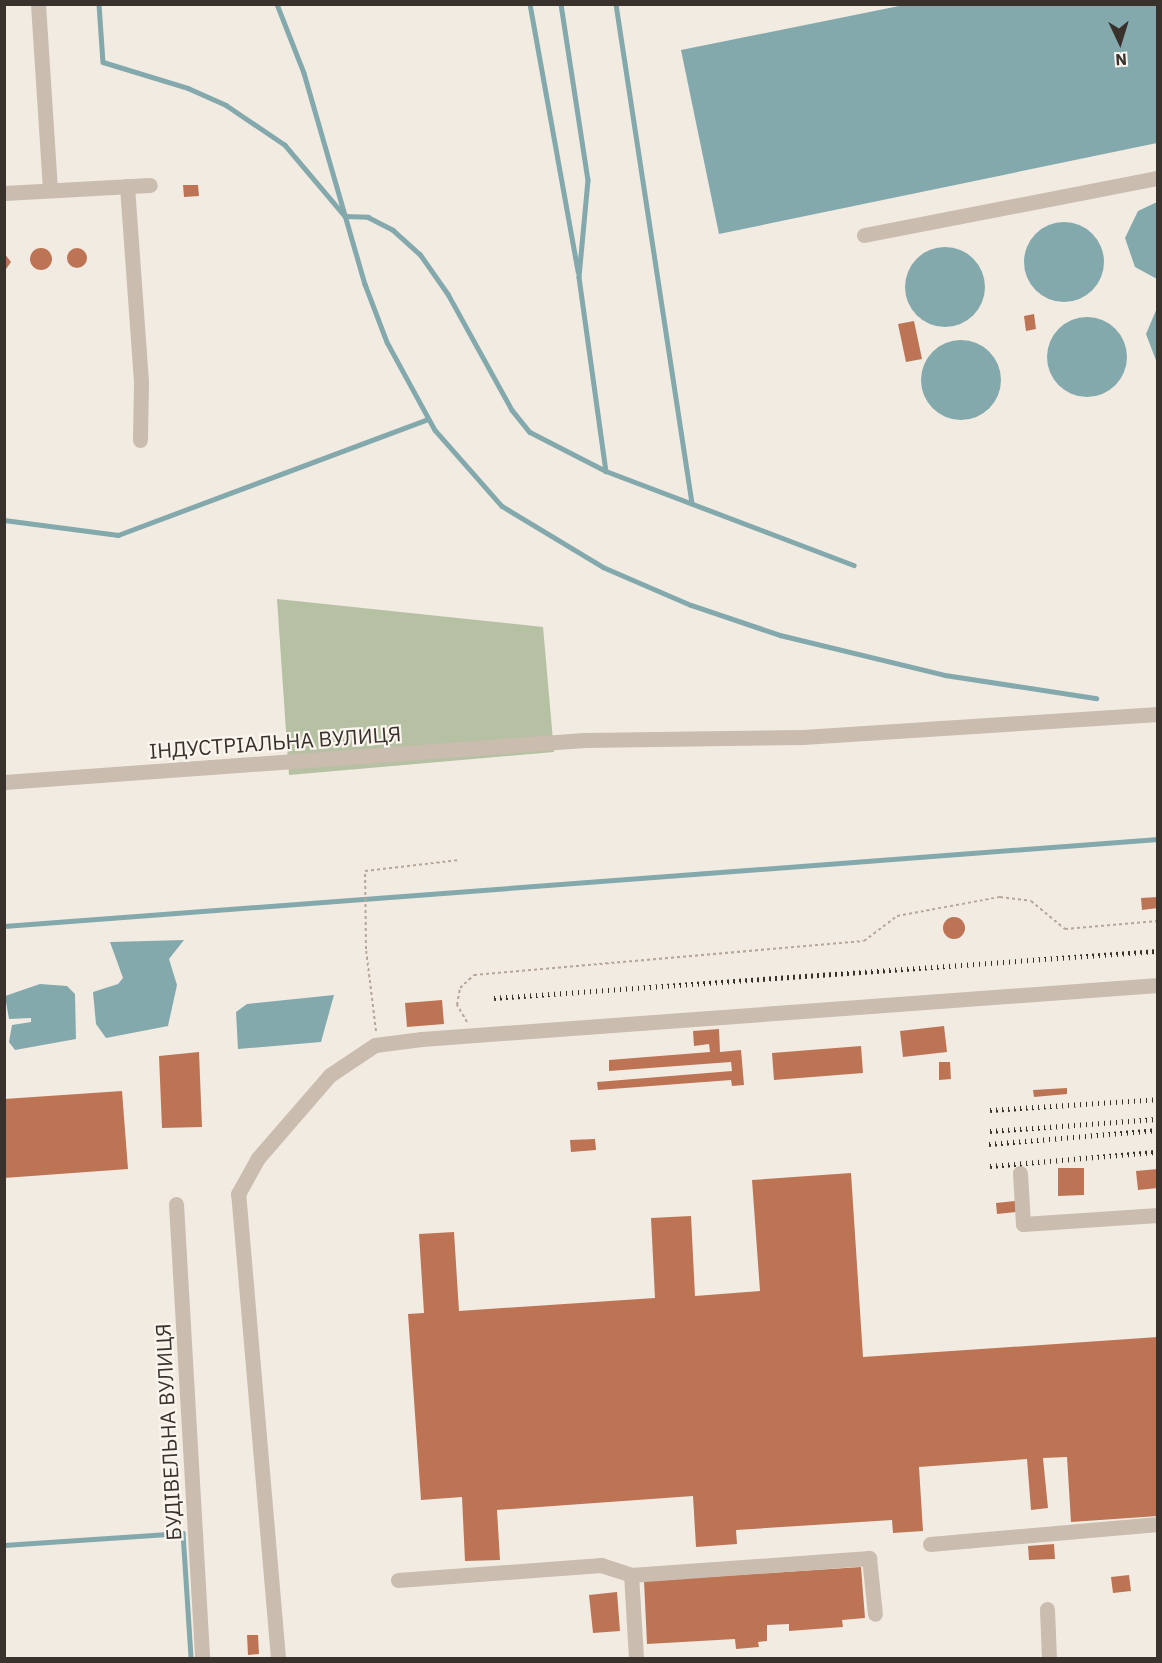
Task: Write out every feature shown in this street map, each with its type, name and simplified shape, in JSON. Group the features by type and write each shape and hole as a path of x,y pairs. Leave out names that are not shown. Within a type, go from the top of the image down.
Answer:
{"street":[{"path":"38,4 50,189"},
{"path":"864,235 1158,178"},
{"path":"4,193 150,185"},
{"path":"127,186 141,382 140,440"},
{"name":"ІНДУСТРІАЛЬНА ВУЛИЦЯ","path":"4,782 549,743 803,737 1158,714"},
{"path":"278,1659 238,1194 258,1158 330,1075 375,1045 474,1035 1158,986"},
{"path":"1020,1173 1023,1224 1158,1215"},
{"name":"БУДІВЕЛЬНА ВУЛИЦЯ","path":"176,1204 202,1659"},
{"path":"930,1544 1158,1524"},
{"path":"398,1580 601,1566 630,1575 869,1558 875,1614"},
{"path":"630,1575 636,1659"},
{"path":"1047,1609 1049,1659"}],"path":[{"path":"375,1045 365,871 459,860"},
{"path":"474,1035 457,1005 460,988 474,975 864,941 897,916 1000,897 1031,901 1065,928 1158,921"}],"green space":[{"path":"277,599 543,627 554,752 289,775"}],"water":[{"path":"904,5 1157,5 1157,143 719,234 681,50"},
{"path":"1158,202 1157,279 1135,267 1125,238 1138,211"},
{"path":"1064,222 1079,225 1092,234 1101,247 1104,262 1101,277 1092,290 1079,299 1064,302 1049,299 1036,290 1027,277 1024,262 1027,247 1036,234 1049,225"},
{"path":"945,247 960,250 973,259 982,272 985,287 982,302 973,315 960,324 945,327 930,324 917,315 908,302 905,287 908,272 917,259 930,250"},
{"path":"1157,308 1157,363 1146,334"},
{"path":"1087,317 1102,320 1115,329 1124,342 1127,357 1124,372 1115,385 1102,394 1087,397 1072,394 1059,385 1050,372 1047,357 1050,342 1059,329 1072,320"},
{"path":"961,340 976,343 989,352 998,365 1001,380 998,395 989,408 976,417 961,420 946,417 933,408 924,395 921,380 924,365 933,352 946,343"},
{"path":"184,940 169,959 177,985 168,1026 106,1038 96,1024 93,992 118,984 123,978 110,942"},
{"path":"40,984 67,986 75,994 76,1039 15,1050 9,1042 12,1025 31,1022 31,1018 9,1019 5,996"},
{"path":"334,995 321,1042 238,1049 236,1012 247,1004"}],"building":[{"path":"183,185 198,185 199,196 184,197"},
{"path":"41,248 51,255 52,259 45,269 41,270 31,263 30,259 37,249"},
{"path":"73,248 81,248 87,254 87,262 81,268 73,268 67,262 67,254"},
{"path":"4,253 11,262 4,272"},
{"path":"1034,314 1036,329 1026,331 1024,316"},
{"path":"914,321 922,359 906,362 898,324"},
{"path":"1158,897 1158,908 1142,910 1141,898"},
{"path":"954,917 962,920 965,928 962,936 954,939 946,936 943,928 946,920"},
{"path":"442,1000 444,1024 407,1027 405,1003"},
{"path":"944,1026 947,1052 903,1057 900,1031"},
{"path":"719,1029 720,1052 741,1050 744,1085 732,1086 731,1080 598,1090 597,1082 732,1071 731,1062 609,1071 609,1060 710,1052 709,1044 694,1046 693,1031"},
{"path":"861,1046 863,1073 774,1080 772,1053"},
{"path":"199,1052 202,1127 162,1128 159,1056"},
{"path":"939,1062 950,1062 951,1079 939,1080"},
{"path":"1067,1088 1067,1094 1034,1097 1033,1090"},
{"path":"122,1091 128,1169 4,1178 4,1099"},
{"path":"595,1139 596,1150 571,1152 570,1140"},
{"path":"1058,1168 1084,1168 1084,1195 1058,1196"},
{"path":"1158,1169 1158,1188 1138,1190 1136,1171"},
{"path":"851,1173 863,1357 1158,1337 1158,1516 1071,1522 1067,1457 1043,1458 1048,1508 1031,1510 1027,1459 919,1467 923,1531 893,1533 892,1520 736,1530 737,1544 696,1547 693,1496 497,1510 500,1560 465,1561 462,1497 421,1500 408,1314 424,1313 419,1234 454,1232 459,1311 655,1298 651,1218 691,1216 695,1296 760,1291 752,1180"},
{"path":"1015,1201 1016,1212 997,1214 996,1203"},
{"path":"1054,1544 1055,1559 1029,1560 1028,1546"},
{"path":"861,1567 865,1618 842,1620 843,1627 789,1631 789,1624 767,1625 767,1641 758,1642 759,1647 736,1649 735,1639 647,1644 644,1581"},
{"path":"1129,1575 1131,1591 1113,1593 1111,1577"},
{"path":"617,1592 620,1631 593,1633 589,1595"},
{"path":"247,1635 258,1635 259,1654 248,1655"}],"waterway":[{"path":"99,4 103,62 188,88 226,105 285,145 345,216 368,217 393,230 420,254 448,294 512,410 530,432 606,471"},
{"path":"277,4 304,73 365,284 387,342 435,430 502,506 603,567 691,605 780,635 945,675 1096,698"},
{"path":"530,4 578,272"},
{"path":"561,4 588,180 579,277 606,471 854,565"},
{"path":"616,4 692,503"},
{"path":"4,520 118,535 428,419"},
{"path":"4,926 1158,839"},
{"path":"4,1545 183,1533 191,1658"}],"railway":[{"path":"494,998 1158,951"},
{"path":"990,1110 1158,1099"},
{"path":"990,1131 1158,1119"},
{"path":"989,1144 1158,1130"},
{"path":"990,1166 1158,1152"}]}
